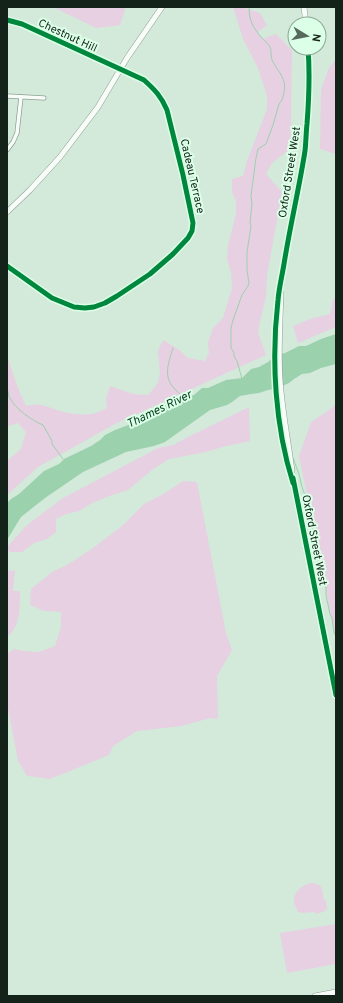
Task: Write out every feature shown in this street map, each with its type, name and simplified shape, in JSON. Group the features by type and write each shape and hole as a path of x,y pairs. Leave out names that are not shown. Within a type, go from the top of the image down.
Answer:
{"main road":[{"path":"7,212 30,190 60,157 98,107 151,21 162,7"},
{"name":"Oxford Street West","path":"308,56 305,150 282,275 278,318 280,379 289,463 336,695"},
{"path":"315,996 336,992"}],"street":[{"name":"Chestnut Hill","path":"7,20 22,24 120,70"},
{"name":"Cadeau Terrace","path":"7,266 52,298 74,307 94,307 104,303 150,274 183,244 190,235 193,223 167,110 157,92 144,80 120,70"},
{"path":"7,96 44,98"},
{"path":"7,150 17,133 21,97"}],"shaded area":[{"path":"53,7 126,7 120,25 96,28"},
{"path":"233,7 245,7 260,13 267,25 258,32 262,39 276,34 287,45 287,56 292,56 290,149 272,163 266,174 282,192 267,276 266,297 258,333 266,355 115,424 38,467 7,495 7,461 21,449 26,432 18,423 9,426 7,425 7,354 15,380 26,406 40,405 72,414 94,414 107,408 106,399 110,386 133,394 148,395 158,383 160,373 158,351 163,340 178,349 188,358 205,361 209,353 208,342 213,328 223,318 232,288 231,273 227,259 228,246 236,213 236,201 232,192 232,179 243,176 247,161 267,109 267,96 258,68 243,39"},
{"path":"336,59 336,154 320,149 321,90 329,68"},
{"path":"336,298 336,327 298,343 293,326 310,319 330,314 333,299"},
{"path":"336,404 336,640 299,456 311,422"},
{"path":"249,407 250,441 169,459 152,470 128,490 92,503 79,511 66,514 56,519 56,532 47,539 34,543 22,552 9,552 7,547 27,525 63,498 158,448 173,445"},
{"path":"183,481 197,482 226,633 232,650 217,676 218,719 210,718 182,726 137,731 113,746 109,755 50,779 27,776 18,761 7,703 7,654 14,649 39,652 55,646 61,627 61,612 44,611 30,605 31,589 52,572 67,565 93,548 122,526 144,504"},
{"path":"10,570 15,571 13,591 20,591 20,601 17,623 12,633 7,637 7,572"},
{"path":"313,883 321,886 324,900 326,900 327,909 316,914 315,912 298,912 294,903 297,891 306,884"},
{"path":"336,924 336,964 287,973 280,933"}],"water":[{"name":"Thames River","path":"336,334 336,364 310,373 302,374 289,383 278,388 240,396 227,405 210,410 165,442 126,452 83,472 45,498 21,517 7,540 7,503 44,471 59,464 64,459 91,446 105,435 131,424 158,408 194,395 202,388 208,388 226,380 242,378 251,369 268,362 275,355 285,353 299,346 306,346"}],"waterway":[{"path":"242,379 237,361 231,348 231,328 242,295 249,283 247,252 251,226 251,196 256,158 258,149 266,144 285,88 282,76 272,60 270,47 252,24 249,7"},
{"name":"Thames River","path":"173,348 168,368 168,378 173,387 184,399"},
{"path":"7,389 12,402 29,418 43,425 52,441 52,444 63,459"},
{"path":"293,458 306,498 314,535 314,543 318,549 320,571 326,588 326,595 334,633 336,636"},
{"path":"336,646 336,656"}],"cycle path":[{"path":"7,20 22,24 144,80 155,90 167,110 193,223 192,231 188,238 173,254 150,274 117,296 94,307 74,307 52,298 7,266"},
{"path":"293,483 278,416 275,346 279,291 305,151 308,114 308,56"},
{"path":"293,478 336,695"}]}
